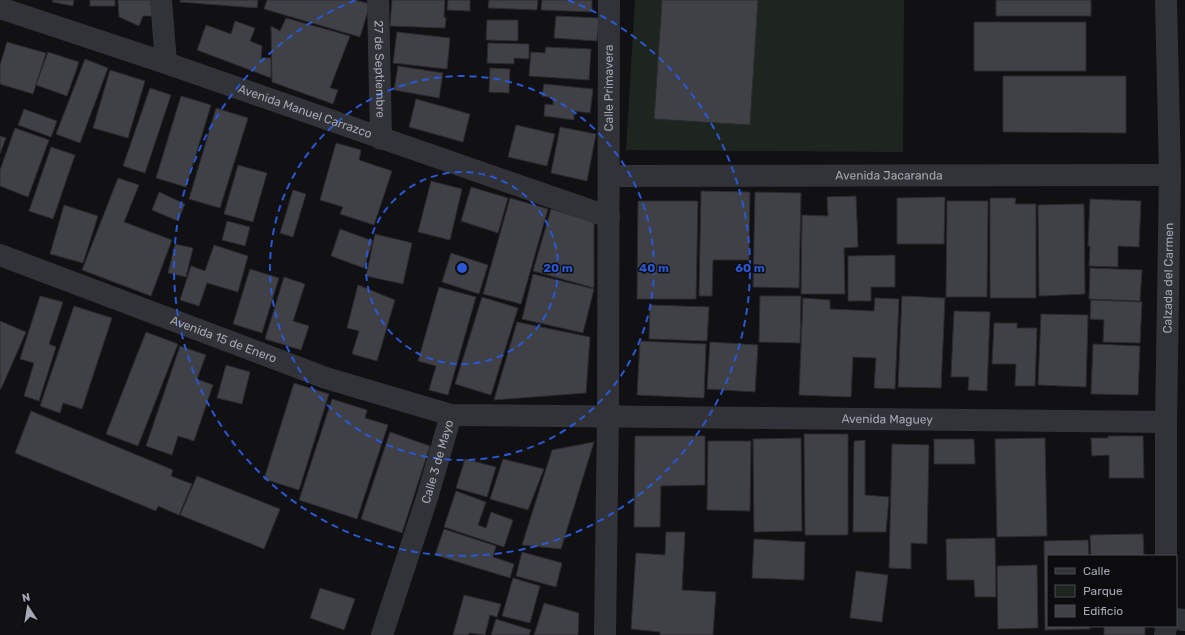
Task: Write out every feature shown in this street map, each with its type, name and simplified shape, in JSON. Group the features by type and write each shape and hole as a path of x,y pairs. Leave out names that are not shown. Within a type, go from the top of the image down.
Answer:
{"street":[{"path":"161,0 166,64"},
{"name":"27 de Septiembre","path":"378,0 381,139"},
{"name":"Calle Primavera","path":"606,635 609,0"},
{"name":"Calzada del Carmen","path":"1166,0 1177,77 1170,175 1166,422 1166,555"},
{"name":"Avenida Manuel Carrazco","path":"0,8 609,217"},
{"name":"Avenida Jacaranda","path":"609,176 1170,175"},
{"name":"Avenida 15 de Enero","path":"0,255 326,378 451,415"},
{"name":"Calle 3 de Mayo","path":"382,635 427,498 451,415 608,416"},
{"name":"Avenida Maguey","path":"608,416 1166,422"}],"green space":[{"path":"635,0 904,0 903,152 626,150"}],"building":[{"path":"53,0 74,0 73,6 52,2"},
{"path":"90,0 115,0 115,6 90,6"},
{"path":"118,0 153,0 153,16 143,16 139,26 119,17"},
{"path":"180,0 258,0 257,8 180,2"},
{"path":"267,0 355,0 370,4 360,37 264,9"},
{"path":"392,0 445,0 445,28 390,26"},
{"path":"448,0 470,0 470,11 447,10"},
{"path":"489,0 538,0 537,10 488,8"},
{"path":"542,0 592,0 592,12 541,10"},
{"path":"662,0 758,0 750,125 654,119"},
{"path":"996,0 1091,0 1091,16 996,16"},
{"path":"556,16 599,18 597,41 554,38"},
{"path":"286,18 350,36 330,88 338,90 333,104 272,82 271,26 280,31"},
{"path":"487,20 518,20 518,41 486,40"},
{"path":"235,21 255,28 250,41 262,46 261,58 271,58 271,78 197,50 206,25 231,34"},
{"path":"974,22 1086,22 1086,71 974,71"},
{"path":"397,32 450,38 447,69 393,63"},
{"path":"7,42 46,53 33,94 0,84 0,65"},
{"path":"488,43 529,44 529,59 514,58 514,64 487,63"},
{"path":"546,47 591,49 589,80 529,76 531,52 545,53"},
{"path":"48,52 79,62 67,96 36,85"},
{"path":"85,59 108,68 80,143 56,134"},
{"path":"398,66 443,73 439,98 394,90"},
{"path":"490,68 510,69 509,93 489,92"},
{"path":"110,70 145,81 128,138 93,128"},
{"path":"1003,76 1126,76 1126,133 1003,132"},
{"path":"544,84 593,89 590,113 574,111 574,120 544,116 545,104 553,105 553,98 542,96"},
{"path":"150,88 171,95 145,173 123,166"},
{"path":"181,96 211,105 186,187 156,178"},
{"path":"416,99 470,114 463,142 409,127"},
{"path":"216,108 248,118 220,208 189,199"},
{"path":"24,109 57,121 51,137 18,125"},
{"path":"516,125 555,134 547,166 508,157"},
{"path":"560,127 596,134 587,181 551,173"},
{"path":"15,128 49,140 28,197 0,186 0,170"},
{"path":"0,136 6,138 0,154"},
{"path":"336,143 361,150 359,160 392,171 374,225 340,214 343,207 320,200"},
{"path":"51,147 75,155 53,219 29,211"},
{"path":"238,165 267,173 253,222 224,214"},
{"path":"118,178 139,185 124,222 172,240 151,296 82,270"},
{"path":"431,181 462,189 450,240 418,232"},
{"path":"471,187 508,198 498,233 461,221"},
{"path":"293,190 306,194 293,237 280,233"},
{"path":"701,191 750,192 749,260 713,260 712,296 699,296"},
{"path":"159,192 185,204 178,221 152,210"},
{"path":"755,192 801,193 799,288 753,287"},
{"path":"856,196 858,247 844,248 845,294 801,294 802,215 828,216 827,197"},
{"path":"945,197 944,244 897,244 897,198"},
{"path":"510,198 548,209 521,304 483,294"},
{"path":"990,198 1016,198 1015,204 1036,204 1036,298 990,298"},
{"path":"1090,199 1141,201 1139,247 1118,246 1118,267 1089,266 1090,246 1088,246"},
{"path":"638,201 698,201 696,299 637,299"},
{"path":"947,201 988,201 987,297 946,297"},
{"path":"1084,204 1085,294 1039,296 1038,205"},
{"path":"64,205 98,216 83,263 50,254"},
{"path":"551,209 594,222 594,288 533,271"},
{"path":"227,221 250,227 245,246 222,240"},
{"path":"340,229 373,241 364,268 331,256"},
{"path":"375,234 412,243 403,284 366,276"},
{"path":"175,244 193,248 186,277 168,273"},
{"path":"214,245 248,256 238,292 207,283 199,306 180,300 191,266 205,271"},
{"path":"451,253 488,265 479,294 442,282"},
{"path":"895,255 895,287 871,287 871,301 848,301 848,256"},
{"path":"1090,268 1142,270 1140,301 1089,299"},
{"path":"250,269 279,278 262,333 233,324"},
{"path":"533,274 594,289 583,333 522,319"},
{"path":"284,277 305,284 293,321 309,326 301,350 265,339"},
{"path":"358,285 395,300 377,361 352,354 359,331 347,328"},
{"path":"439,287 476,297 448,395 429,390 436,366 418,361"},
{"path":"40,296 63,302 49,344 56,347 39,401 24,396 34,363 20,359"},
{"path":"760,296 801,296 800,343 759,342"},
{"path":"902,296 945,298 941,388 898,387"},
{"path":"482,297 518,308 491,395 455,384"},
{"path":"803,298 830,300 830,309 874,311 875,298 899,299 895,389 874,388 876,358 853,357 851,397 799,395"},
{"path":"1091,300 1142,302 1140,343 1103,342 1104,320 1090,319"},
{"path":"650,305 709,307 707,341 649,339"},
{"path":"74,306 112,318 82,409 63,403 60,413 40,406"},
{"path":"954,311 990,312 987,391 968,390 969,377 951,377"},
{"path":"1041,314 1088,315 1086,387 1038,385"},
{"path":"0,321 26,332 1,389 0,389"},
{"path":"517,322 590,337 586,393 494,400"},
{"path":"994,323 1017,323 1017,328 1037,328 1035,386 1015,386 1016,364 992,364"},
{"path":"146,332 178,344 138,446 106,434"},
{"path":"640,341 706,344 704,398 637,395"},
{"path":"710,342 758,345 755,392 707,389"},
{"path":"1093,344 1140,346 1138,395 1091,394"},
{"path":"180,346 206,355 197,379 213,385 194,441 178,436 172,455 146,446"},
{"path":"226,365 250,372 242,404 217,398"},
{"path":"294,383 329,394 299,490 264,479"},
{"path":"332,399 367,410 365,418 388,425 357,519 299,500"},
{"path":"31,411 173,470 171,476 192,484 179,515 158,506 156,511 15,453"},
{"path":"390,432 430,446 402,533 361,519"},
{"path":"804,434 848,434 848,535 805,535"},
{"path":"635,436 705,436 705,485 661,486 660,527 634,527"},
{"path":"1108,436 1143,436 1144,478 1109,478 1109,455 1092,456 1091,438 1108,438"},
{"path":"801,438 802,531 754,532 753,439"},
{"path":"1045,438 1047,536 997,537 995,439"},
{"path":"934,439 974,439 975,464 934,464"},
{"path":"865,440 865,495 889,497 886,532 853,532 854,441"},
{"path":"708,441 751,441 750,511 707,510"},
{"path":"594,442 561,549 522,545 552,450"},
{"path":"892,444 929,445 927,544 911,543 911,569 889,568"},
{"path":"465,459 496,467 487,497 456,488"},
{"path":"503,459 544,469 528,510 490,499"},
{"path":"197,476 280,509 264,549 180,515"},
{"path":"456,491 486,502 478,525 486,528 491,512 513,520 504,547 444,527"},
{"path":"444,529 496,546 493,557 514,564 510,578 435,555"},
{"path":"666,532 685,532 682,590 716,592 713,635 660,635 660,632 631,629 636,553 665,555"},
{"path":"1143,534 1144,555 1091,555 1090,535"},
{"path":"995,538 996,597 975,597 974,580 947,580 946,539"},
{"path":"754,539 805,542 804,580 752,578"},
{"path":"1088,540 1089,555 1047,555 1047,627 1090,627 1090,629 1045,630 1044,541"},
{"path":"522,552 562,563 556,587 516,576"},
{"path":"1037,565 1038,628 998,629 997,566"},
{"path":"856,571 888,575 882,622 850,618"},
{"path":"513,578 540,586 530,623 502,616"},
{"path":"320,588 355,599 344,630 310,618"},
{"path":"464,595 501,604 497,617 490,615 485,635 469,633 469,635 453,635"},
{"path":"544,603 579,613 578,635 534,635"},
{"path":"496,619 531,630 529,635 491,635"},
{"path":"1104,627 1145,627 1145,635 1104,635"}]}
